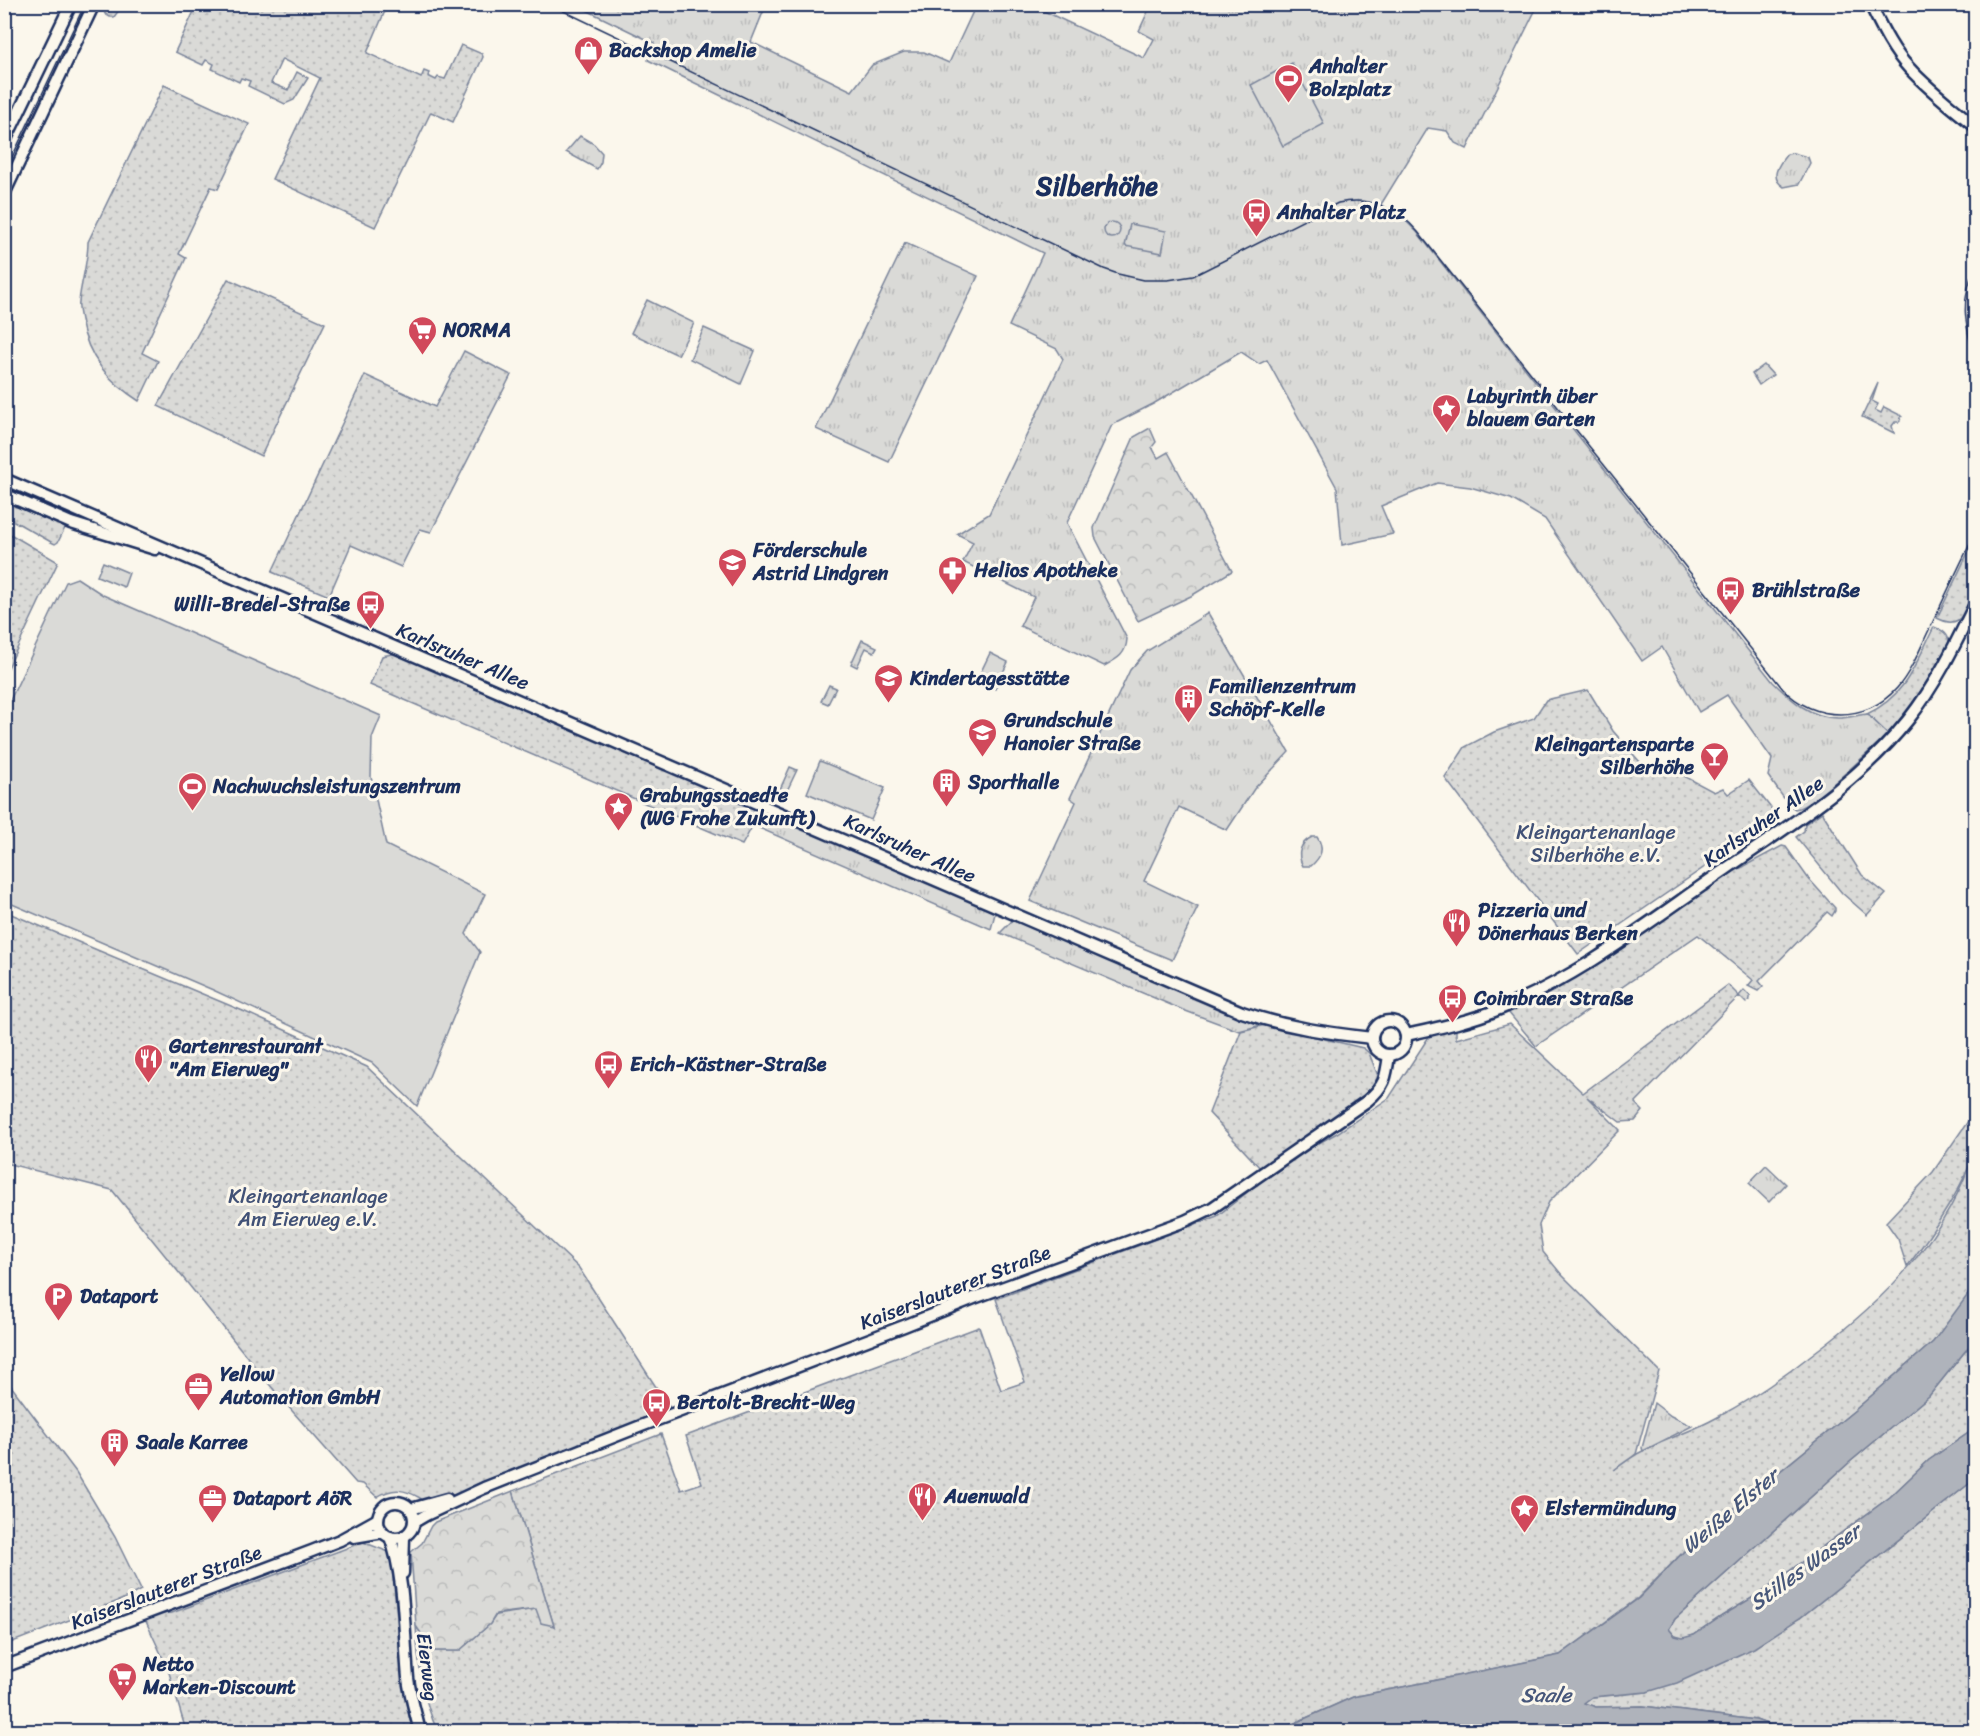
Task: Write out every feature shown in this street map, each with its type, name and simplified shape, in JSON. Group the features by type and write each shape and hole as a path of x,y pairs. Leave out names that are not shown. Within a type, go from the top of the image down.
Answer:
{"street":[{"path":"4,143 71,4"},
{"path":"4,194 94,4"},
{"path":"1870,4 1890,42 1907,66 1932,91 1976,127"},
{"name":"Karlsruher Allee","path":"4,479 1242,1012 1299,1029 1372,1038"},
{"name":"Karlsruher Allee","path":"4,494 80,526 150,548 176,553"},
{"name":"Karlsruher Allee","path":"1406,1035 1488,1014 1563,978 1617,944 1825,801 1870,763 1908,721 1945,663 1976,602"},
{"path":"1385,1021 1401,1026 1406,1035 1404,1047 1395,1054 1389,1055 1375,1048 1372,1038 1376,1027 1385,1021"},
{"name":"Kaiserslauterer Straße","path":"414,1522 484,1488 641,1426 974,1298 1185,1221 1212,1208 1377,1093 1384,1082 1389,1055"},
{"name":"Kaiserslauterer Straße","path":"411,1509 484,1488"},
{"path":"401,1502 411,1509 414,1522 412,1528 404,1536 399,1538 386,1534 378,1519 381,1510 389,1503 401,1502"},
{"name":"Kaiserslauterer Straße","path":"4,1667 340,1540 378,1519"},
{"name":"Kaiserslauterer Straße","path":"340,1540 386,1534"},
{"name":"Eierweg","path":"386,1534 395,1550 403,1606 408,1680 420,1731"},
{"name":"Eierweg","path":"403,1606 404,1536"}],"green space":[{"path":"388,4 367,53 421,78 424,71 436,80 438,77 445,79 461,45 482,54 483,57 453,122 431,112 375,227 272,179 320,78 282,59 271,83 288,90 297,72 308,78 294,100 285,104 248,86 250,81 241,78 239,82 212,69 214,64 206,60 203,65 175,52 197,5"},
{"path":"574,4 766,5 751,42 852,91 872,65 904,52 924,52 949,63 976,5 1031,5 1144,58 1154,39 1139,31 1151,5 1538,5 1467,149 1455,143 1447,131 1428,128 1380,206 1404,219 1417,232 1773,682 1794,701 1810,711 1838,718 1867,714 1888,734 1815,799 1795,809 1788,804 1768,776 1772,759 1727,695 1699,712 1662,647 1642,661 1545,519 1511,499 1470,487 1437,483 1381,506 1393,534 1342,545 1337,488 1267,360 1259,364 1241,352 1111,427 1067,523 1127,639 1123,653 1104,666 1020,626 1034,597 963,562 973,542 957,534 989,514 1063,359 1057,349 1009,326 1043,253 648,60 654,43"},
{"path":"103,5 114,5 113,7 119,10 114,17 110,17 105,14"},
{"name":"Anhalter Bolzplatz","path":"1292,63 1324,124 1283,146 1251,85"},
{"path":"164,85 249,124 218,189 211,187 179,254 186,258 142,353 158,361 139,401 109,377 94,357 84,334 79,304 88,242"},
{"path":"580,136 594,144 602,153 597,169 566,152"},
{"path":"1793,153 1808,157 1810,163 1799,184 1784,187 1777,180 1776,171 1787,154"},
{"path":"1112,222 1118,224 1120,230 1118,236 1112,238 1106,236 1104,230 1106,224"},
{"path":"1130,224 1166,231 1162,253 1125,246"},
{"path":"905,243 978,276 889,462 816,429"},
{"path":"228,279 325,323 261,456 158,406"},
{"path":"647,300 694,323 678,355 631,333"},
{"path":"704,328 755,351 741,384 690,359"},
{"path":"464,351 511,375 431,532 420,529 401,567 351,545 329,596 272,572 365,375 435,407"},
{"path":"1764,365 1773,375 1759,385 1752,374"},
{"path":"1878,383 1872,401 1878,404 1875,410 1881,413 1884,407 1902,416 1899,422 1895,422 1892,426 1894,433 1862,417"},
{"path":"1150,428 1156,442 1152,447 1158,458 1168,452 1232,571 1191,596 1138,621 1095,537 1094,528 1134,437"},
{"path":"4,482 72,512 71,515 5,488"},
{"path":"4,501 66,526 58,542 55,544 5,516"},
{"path":"5,531 58,562 5,674"},
{"path":"1975,538 1977,572 1974,594 1958,620 1944,621 1937,618"},
{"path":"103,562 129,573 124,587 97,576"},
{"name":"Nachwuchsleistungszentrum","path":"77,578 103,595 381,716 372,738 371,777 386,845 485,894 466,934 480,952 417,1106 372,1063 213,990 5,901 5,711 66,582"},
{"path":"1208,613 1289,752 1254,789 1227,830 1179,807 1144,881 1198,907 1172,960 1030,901 1076,802 1070,798 1130,670 1147,651"},
{"path":"1934,627 1947,635 1949,645 1921,691 1888,734 1867,714 1880,707 1901,688 1915,666"},
{"path":"862,640 877,647 874,652 866,648 857,667 851,664"},
{"path":"397,653 752,804 757,811 753,825 742,845 370,685 382,656"},
{"path":"990,653 1008,662 995,689 977,680"},
{"path":"829,685 836,688 828,704 821,701"},
{"name":"Kleingartenanlage Silberhöhe e.V.","path":"1588,690 1613,731 1640,762 1640,766 1673,770 1714,792 1723,788 1728,794 1749,780 1774,812 1773,820 1578,954 1445,778 1465,747 1494,732 1534,718 1546,700"},
{"path":"820,761 885,788 871,820 807,793"},
{"path":"790,767 797,770 783,799 777,796"},
{"path":"772,808 997,906 991,929 759,828"},
{"path":"1822,812 1862,875 1886,894 1867,915 1842,893 1796,837 1804,831 1805,824"},
{"path":"1312,837 1317,837 1321,845 1321,853 1311,866 1303,866 1300,849"},
{"path":"1782,846 1786,847 1808,878 1835,908 1835,911 1832,916 1827,912 1759,981 1763,986 1758,991 1748,986 1753,980 1698,935 1536,1046 1504,1007 1542,989 1677,902"},
{"name":"Kleingartenanlage Am Eierweg e.V.","path":"4,911 243,1011 367,1067 579,1268 675,1413 484,1487 423,1506 420,1498 409,1493 399,1490 377,1497 363,1484 356,1483 278,1395 112,1190 5,1163"},
{"path":"1017,916 1265,1024 1239,1031 1183,1010 1000,933"},
{"path":"1728,985 1739,996 1635,1103 1643,1111 1635,1121 1620,1122 1587,1097 1620,1130 1549,1202 1539,1225 1543,1252 1562,1275 1659,1371 1636,1454 1626,1461 1729,1411 1777,1381 1864,1312 1911,1265 1931,1238 1949,1210 1975,1148 1975,1285 1933,1342 1855,1410 1693,1542 1638,1598 1560,1655 1353,1697 1277,1731 438,1732 428,1707 422,1680 416,1626 433,1651 459,1651 490,1624 496,1615 536,1609 554,1626 513,1491 661,1434 681,1490 702,1483 686,1436 979,1327 1001,1390 1025,1382 996,1299 1217,1216 1250,1190 1252,1180 1337,1133 1389,1098 1430,1035 1456,1030 1456,1039 1510,1024 1583,1093"},
{"path":"1744,990 1750,999 1746,1003 1739,996"},
{"path":"1265,1025 1363,1048 1369,1053 1378,1076 1372,1087 1348,1109 1261,1169 1209,1113 1241,1031"},
{"path":"1975,1105 1976,1142 1973,1156 1948,1207 1907,1267 1898,1239 1886,1222 1933,1172 1973,1114"},
{"path":"1766,1165 1786,1184 1769,1202 1749,1183"},
{"path":"1975,1339 1975,1431 1970,1432 1929,1460 1890,1497 1757,1595 1694,1635 1683,1639 1675,1636 1669,1629 1675,1619 1851,1461 1929,1396"},
{"path":"5,1378 76,1472 115,1537 141,1590 5,1645"},
{"path":"1654,1403 1671,1416 1692,1426 1643,1451 1642,1448"},
{"path":"1975,1479 1975,1731 1786,1731 1756,1720 1643,1706 1596,1707 1583,1703 1592,1697 1647,1692 1800,1618"},
{"path":"513,1491 554,1626 541,1623 536,1609 496,1614 490,1624 459,1651 433,1651 416,1626 411,1552 422,1543 435,1522"},
{"path":"363,1542 389,1552 403,1686 413,1731 186,1731 168,1669 143,1615 172,1613"}],"water":[{"path":"1975,1285 1975,1339 1929,1396 1851,1461 1675,1619 1669,1629 1675,1636 1683,1638 1694,1635 1757,1595 1890,1497 1929,1460 1970,1432 1975,1431 1975,1479 1800,1618 1754,1648 1677,1683 1647,1692 1592,1697 1584,1703 1596,1707 1643,1706 1756,1720 1786,1731 1277,1731 1353,1697 1560,1655 1639,1598 1693,1542 1855,1410 1933,1342"}],"tram line":[{"path":"4,174 85,4"},
{"path":"549,4 1118,274 1144,280 1168,280 1193,276 1338,203 1361,201 1392,210 1418,232 1783,689 1810,708 1840,714 1855,712 1870,708 1897,688 1914,661 1976,532"},
{"path":"1976,265 1970,279 1965,303 1967,326 1976,365"}],"place":[{"name":"Backshop Amelie","path":"588,76"},
{"name":"Anhalter Bolzplatz","path":"1288,104"},
{"name":"Anhalter Platz","path":"1256,238"},
{"name":"NORMA","path":"422,356"},
{"name":"Labyrinth über blauem Garten","path":"1446,434"},
{"name":"Förderschule Astrid Lindgren","path":"732,588"},
{"name":"Helios Apotheke","path":"953,596"},
{"name":"Brühlstraße","path":"1731,616"},
{"name":"Willi-Bredel-Straße","path":"371,630"},
{"name":"Kindertagesstätte","path":"889,704"},
{"name":"Familienzentrum Schöpf-Kelle","path":"1188,724"},
{"name":"Grundschule Hanoier Straße","path":"983,758"},
{"name":"Kleingartensparte Silberhöhe","path":"1715,782"},
{"name":"Sporthalle","path":"947,808"},
{"name":"Nachwuchsleistungszentrum","path":"192,812"},
{"name":"Grabungsstaedte (WG Frohe Zukunft)","path":"619,832"},
{"name":"Pizzeria und Dönerhaus Berken","path":"1457,948"},
{"name":"Coimbraer Straße","path":"1453,1024"},
{"name":"Gartenrestaurant \"Am Eierweg\"","path":"148,1084"},
{"name":"Erich-Kästner-Straße","path":"609,1090"},
{"name":"Dataport","path":"59,1322"},
{"name":"Yellow Automation GmbH","path":"199,1412"},
{"name":"Bertolt-Brecht-Weg","path":"656,1428"},
{"name":"Saale Karree","path":"115,1468"},
{"name":"Auenwald","path":"923,1522"},
{"name":"Dataport AöR","path":"212,1524"},
{"name":"Elstermündung","path":"1524,1534"},
{"name":"Netto Marken-Discount","path":"122,1702"}],"district":[{"name":"Silberhöhe","path":"1097,186"}],"water label":[{"name":"Weiße Elster","path":"1730,1511"},
{"name":"Stilles Wasser","path":"1805,1567"},
{"name":"Saale","path":"1546,1695"}]}
